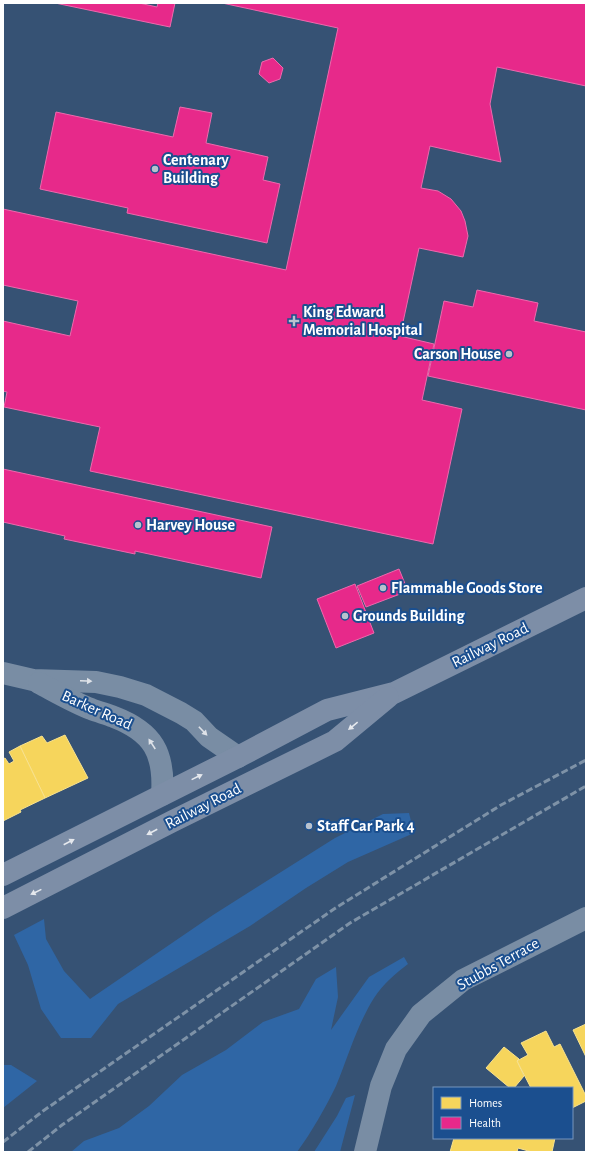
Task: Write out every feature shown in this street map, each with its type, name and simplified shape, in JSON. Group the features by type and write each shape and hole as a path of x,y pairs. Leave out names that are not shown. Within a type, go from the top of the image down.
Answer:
{"main road":[{"name":"Railway Road","path":"3,875 238,757 327,710 394,693 586,598"},
{"name":"Railway Road","path":"3,908 173,821 335,741 394,693"}],"street":[{"name":"Barker Road","path":"3,673 33,680 96,682 120,687 146,695 169,706 194,721 209,737 238,757"},
{"name":"Barker Road","path":"33,680 91,709 113,716 135,726 145,734 154,745 161,760 163,778 162,794"},
{"name":"Stubbs Terrace","path":"365,1152 381,1086 396,1049 422,1014 463,980 586,918"}],"shaded area":[{"path":"409,813 414,833 348,862 250,926 118,1004 91,1038 61,1038 41,1009 28,965 14,935 44,919 46,939 64,971 90,999 213,915 335,838 383,814"},
{"path":"404,957 408,964 385,984 368,1008 336,1086 313,1128 297,1152 71,1152 84,1141 119,1128 149,1106 182,1075 226,1050 263,1022 299,1009 316,979 336,967 338,997 331,1030 369,977"},
{"path":"3,1065 11,1065 37,1081 3,1108"},
{"path":"355,1095 340,1152 314,1152 337,1116 346,1098"}],"building: Homes":[{"path":"65,735 88,778 45,798 20,746 42,736 47,743"},
{"path":"20,746 45,798 20,810 21,812 3,821 3,759 5,758 9,764 14,761 9,752"},
{"path":"586,1024 586,1057 573,1030"},
{"path":"546,1031 554,1047 560,1044 586,1096 586,1101 573,1108 573,1087 530,1087 517,1061 528,1055 521,1043"},
{"path":"504,1047 519,1059 517,1061 524,1076 515,1087 509,1087 486,1068"},
{"path":"454,1139 555,1139 552,1152 532,1152 518,1148 517,1152 450,1152"}],"building: Health":[{"path":"55,3 139,3 157,7 158,3 175,3 170,27"},
{"path":"222,3 586,3 586,86 497,67 490,104 501,162 430,146 421,188 438,191 451,199 461,211 468,236 463,257 419,248 400,336 434,344 422,400 462,409 433,544 90,471 100,427 4,407 7,392 3,391 3,321 70,336 78,301 3,285 3,209 286,270 338,28"},
{"path":"273,58 283,68 280,79 269,83 259,74 262,62"},
{"name":"Centenary Building","path":"180,107 212,113 206,143 268,157 263,180 280,184 267,243 127,213 128,208 40,189 56,112 173,137"},
{"name":"Carson House","path":"477,290 538,303 534,321 586,332 586,410 428,376 444,301 473,307"},
{"name":"Harvey House","path":"3,469 272,527 261,578 135,551 135,554 64,539 65,536 3,522"},
{"name":"Flammable Goods Store","path":"399,569 408,591 366,607 357,586"},
{"name":"Grounds Building","path":"355,584 374,633 336,648 317,599"}],"railway":[{"path":"3,1142 43,1111 334,909 501,805 586,760"},
{"path":"28,1152 62,1125 350,923 586,786"}],"place":[{"name":"Centenary Building","path":"155,169"},
{"name":"King Edward Memorial Hospital","path":"294,321"},
{"name":"Carson House","path":"509,354"},
{"name":"Harvey House","path":"138,525"},
{"name":"Flammable Goods Store","path":"383,588"},
{"name":"Grounds Building","path":"345,616"},
{"name":"Staff Car Park 4","path":"309,826"}]}
